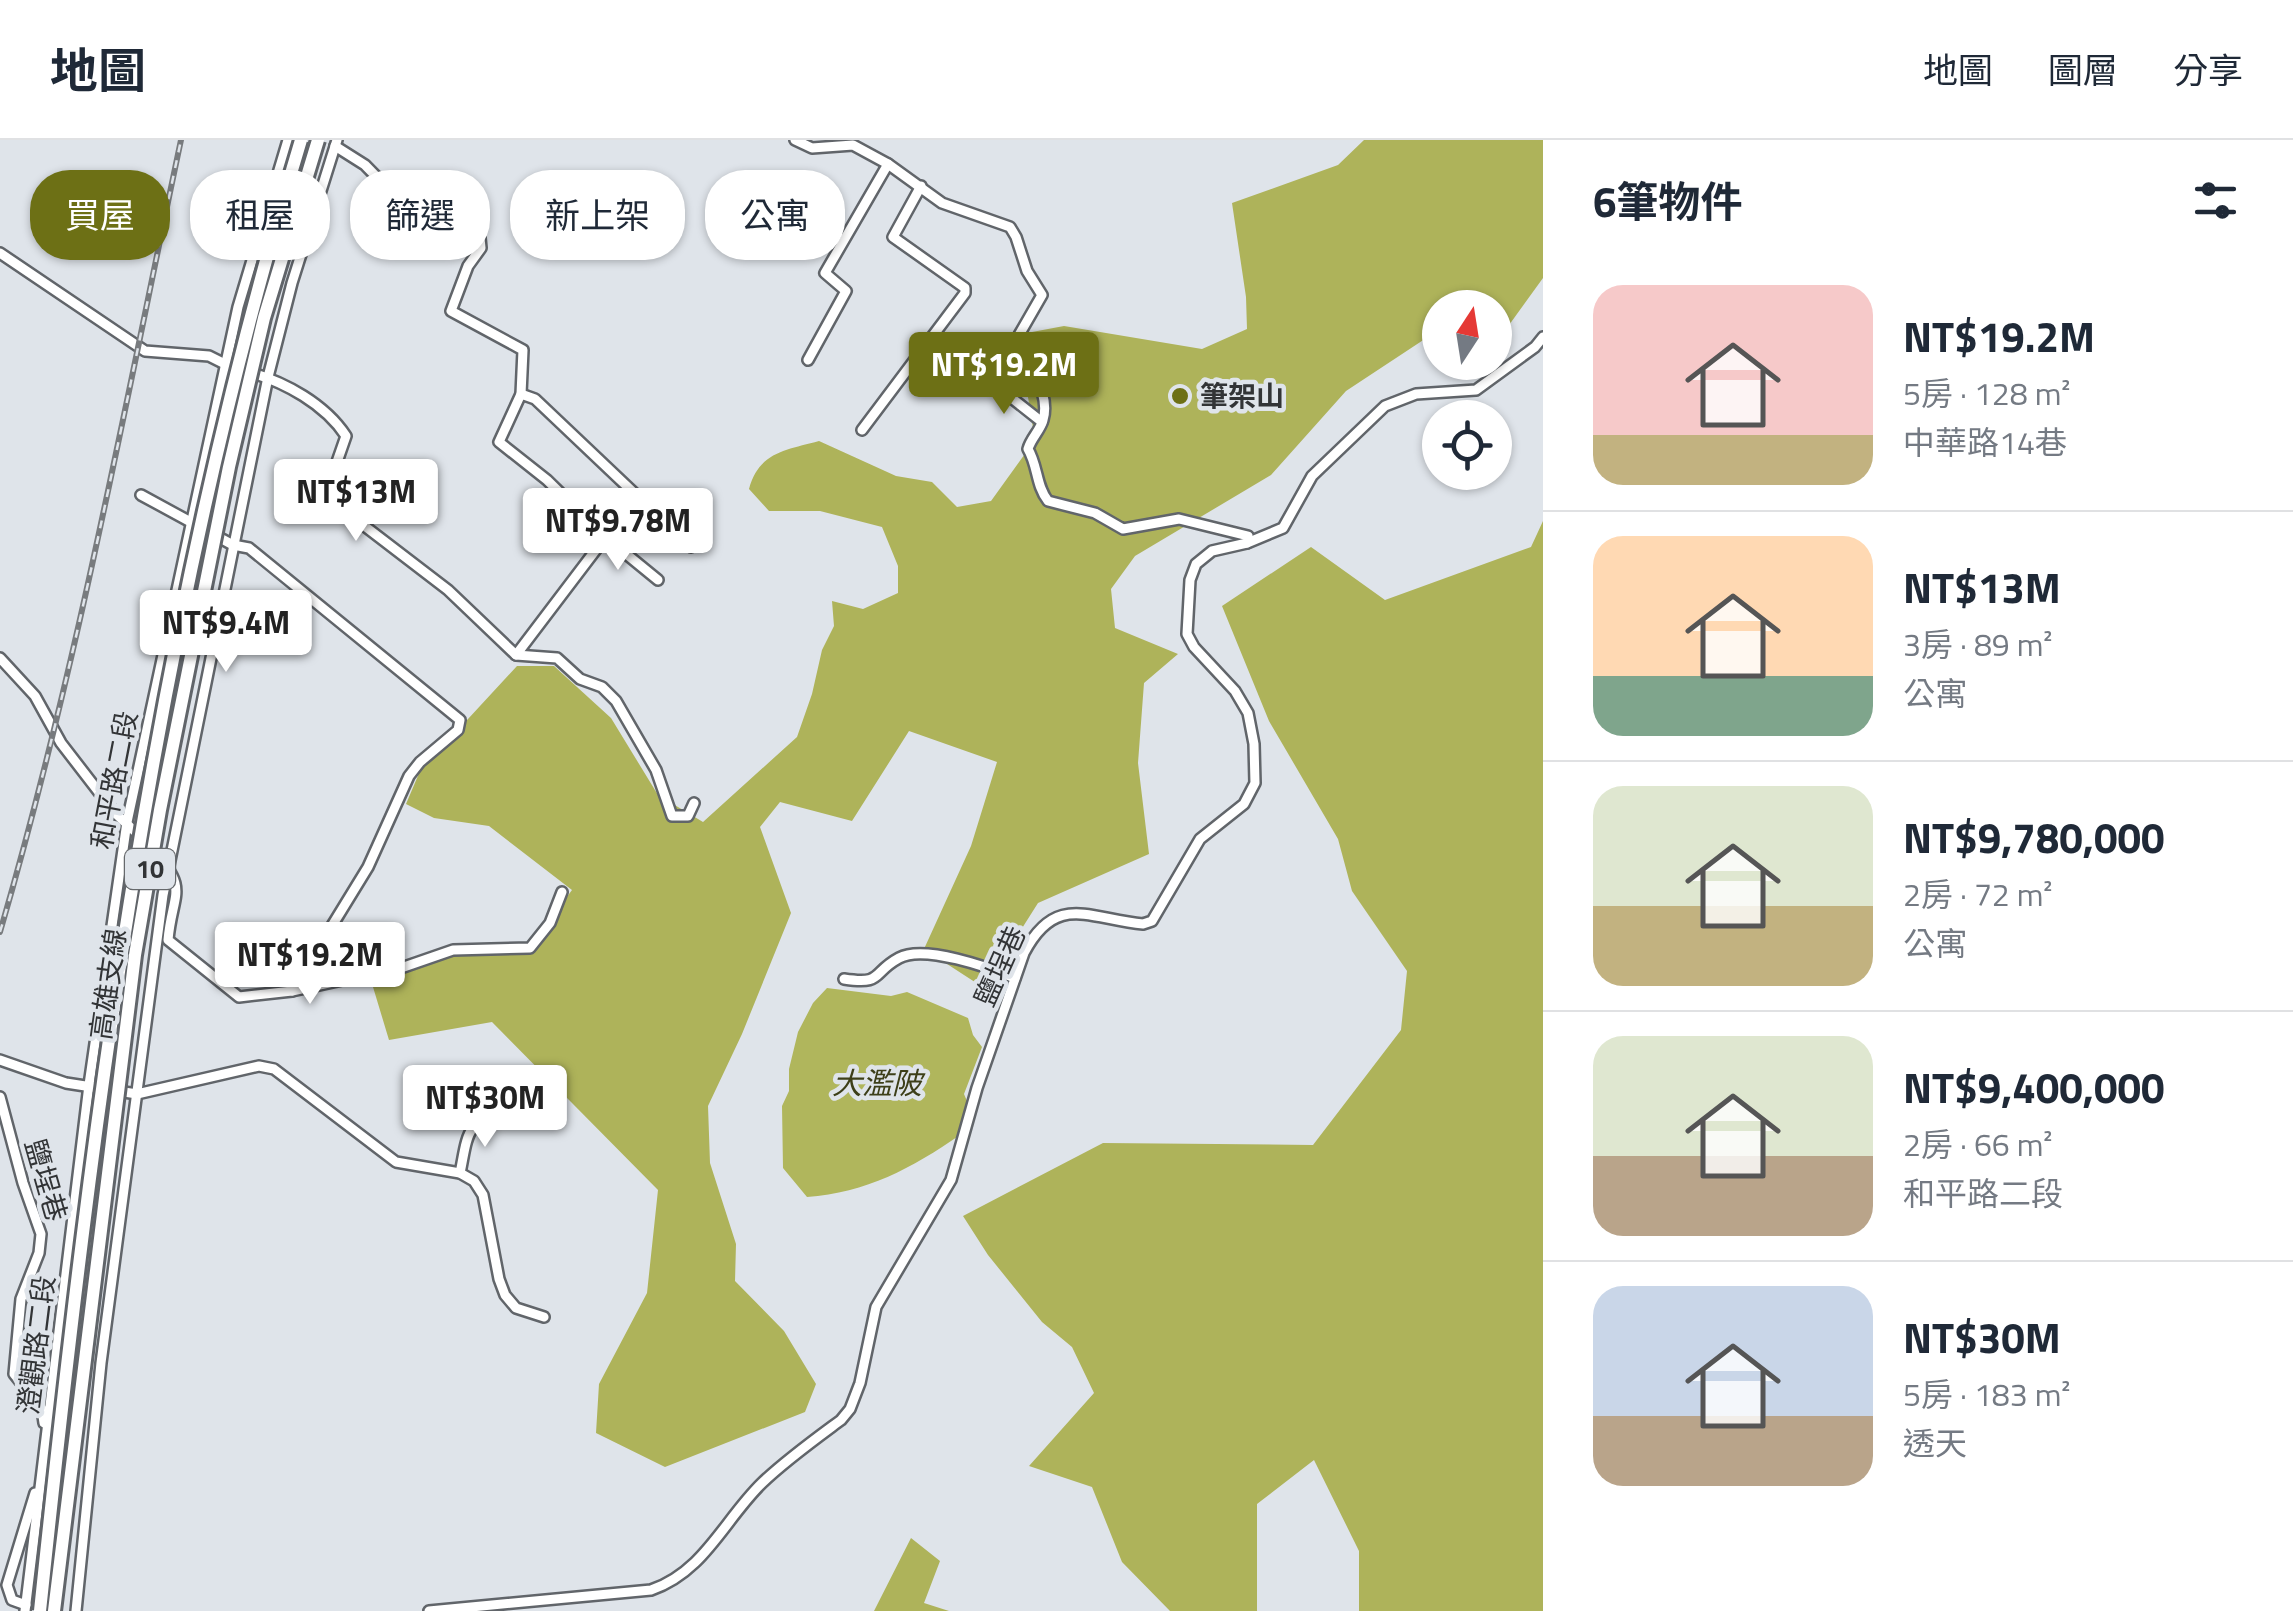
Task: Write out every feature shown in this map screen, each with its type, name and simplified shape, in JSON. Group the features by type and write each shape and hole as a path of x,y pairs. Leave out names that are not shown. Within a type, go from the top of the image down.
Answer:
{"highway":[{"name":"高雄支線","path":"30,1609 130,889 182,615 242,344 301,140"},
{"name":"高雄支線","path":"54,1611 135,955 160,810 264,318 318,140"}],"street":[{"name":"和平路二段","path":"75,1203 127,822 238,307 288,140"},
{"path":"795,140 812,148 853,144 942,203 1003,224 1016,237 1024,264 1042,295 1019,335 1037,378 1044,409 1028,449 1048,501 1095,513 1124,529 1178,519 1248,536 1247,543"},
{"path":"76,1611 101,1363 168,866 268,377 292,283 336,143 408,209 480,238 481,248 468,266 451,311 523,350 522,394 499,442 658,580"},
{"path":"808,360 846,291 825,274 888,164"},
{"path":"862,430 965,292 893,237 921,186"},
{"path":"0,253 144,351 209,356 268,377 305,398 338,424 346,436 330,482 358,521 448,590 516,655 557,658 580,680 602,687 636,733 664,787 672,816 688,816 694,803"},
{"name":"鹽埕巷","path":"428,1611 651,1590 670,1583 700,1559 759,1486 841,1420 860,1383 876,1308 951,1180 976,1088 1034,933 1056,917 1079,912 1120,922 1152,922 1200,838 1249,799 1255,755 1248,713 1235,691 1190,641 1186,628 1190,580 1196,564 1212,551 1247,543 1287,524 1312,476 1385,406 1416,394 1476,390 1543,338"},
{"path":"975,382 994,384 1042,422"},
{"path":"522,394 535,399 691,547"},
{"path":"140,495 233,545 248,548 456,716 461,726 410,776 368,867 292,991"},
{"path":"516,655 603,536"},
{"path":"0,658 35,696 61,743 115,813 176,878 178,890 168,934 170,944 239,997 347,979 378,964 400,968 453,950 530,948 550,923 562,892"},
{"path":"844,979 874,979 900,957 910,956 968,960 1015,978"},
{"path":"0,1060 66,1083 136,1094 266,1066 274,1069 396,1162 460,1173 480,1187 505,1295 516,1308 544,1317"},
{"name":"鹽埕巷","path":"0,1097 41,1234 39,1253 21,1299 14,1374 44,1417 36,1492 6,1585 12,1600 30,1609"},
{"path":"460,1173 476,1123 487,1117 506,1119"},
{"name":"澄觀路二段","path":"30,1609 75,1203"}],"shaded area":[{"path":"1364,140 1543,140 1543,278 1512,321 1512,290 1422,290 1422,341 1346,391 1271,475 1135,556 1111,589 1115,628 1178,654 1144,683 1138,763 1149,854 1038,903 984,988 924,949 971,846 997,762 909,731 852,821 780,802 760,827 791,913 708,1106 710,1163 736,1244 735,1281 784,1331 816,1384 805,1412 665,1467 596,1433 599,1384 647,1293 658,1190 492,1022 389,1040 373,987 410,963 444,953 524,955 572,890 489,826 434,818 406,804 420,771 517,666 554,666 611,718 658,795 703,822 797,737 822,650 834,626 832,601 863,609 898,593 898,566 882,527 820,511 769,511 749,489 760,467 775,454 819,441 896,476 932,482 957,507 991,501 1035,440 1026,385 1008,363 1006,337 1064,326 1202,349 1247,329 1232,203 1338,165"},
{"path":"1543,521 1543,1611 1359,1611 1359,1551 1314,1460 1257,1504 1257,1611 1170,1611 1122,1562 1092,1487 1029,1466 1094,1393 1072,1347 1042,1322 988,1255 963,1216 1103,1143 1313,1145 1401,1030 1407,971 1352,891 1338,839 1269,721 1222,606 1311,547 1385,600 1531,547"},
{"path":"911,1538 940,1561 924,1603 949,1611 874,1611"}],"water":[{"name":"大濫陂","path":"827,988 891,996 907,992 968,1018 982,1047 964,1094 969,1106 960,1135 888,1177 829,1195 807,1197 783,1168 782,1106 789,1091 789,1069 798,1032 813,1003"}],"railway":[{"path":"0,932 76,637 181,140"}],"place":[{"name":"筆架山","path":"1180,396"}]}
